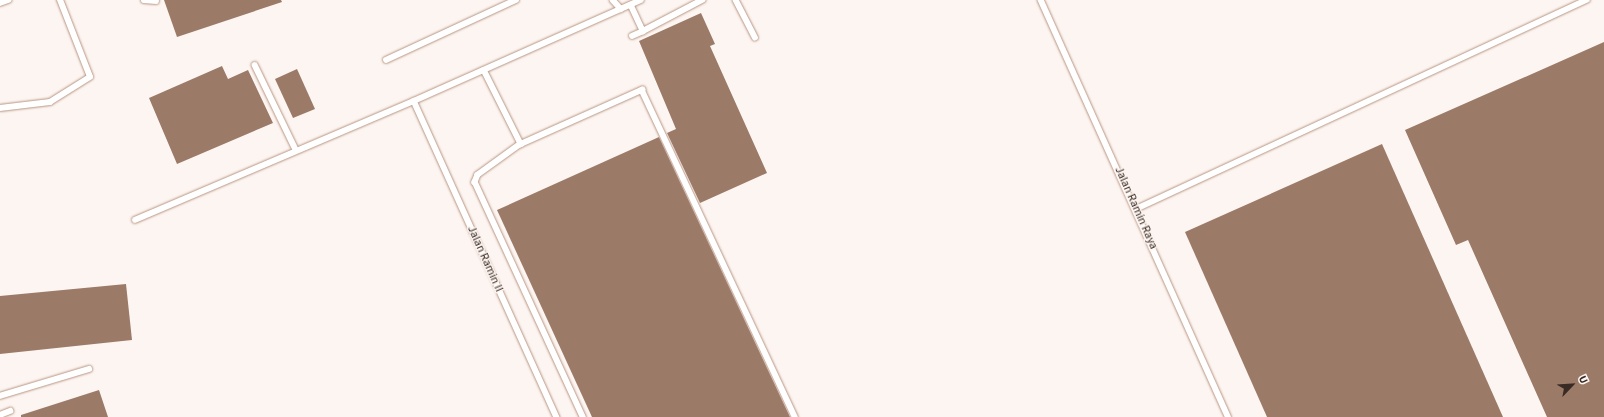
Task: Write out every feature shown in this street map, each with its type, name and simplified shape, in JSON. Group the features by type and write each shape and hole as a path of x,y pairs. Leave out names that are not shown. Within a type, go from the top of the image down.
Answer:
{"lane":[{"path":"0,3 8,0"},
{"path":"0,108 50,102 90,77 60,0"},
{"path":"144,0 156,1"},
{"path":"386,60 516,0"},
{"path":"613,0 621,9"},
{"path":"135,220 296,150 414,101 641,0"},
{"path":"632,36 702,0"},
{"path":"736,0 755,36"},
{"name":"Jalan Ramin Raya","path":"1041,0 1228,417"},
{"path":"1136,209 1587,0"},
{"path":"630,5 643,31"},
{"path":"255,64 296,150"},
{"path":"484,70 521,144"},
{"path":"583,417 475,182 478,175 521,144 642,90 795,417"},
{"name":"Jalan Ramin II","path":"414,101 557,417"},
{"path":"0,396 89,370"},
{"path":"0,415 10,411"}],"building":[{"path":"164,0 281,0 282,2 177,37"},
{"path":"701,13 715,44 710,46 767,173 700,203 667,133 676,129 639,41"},
{"path":"1604,42 1604,417 1547,417 1468,240 1456,245 1405,130"},
{"path":"222,66 228,79 248,70 273,123 177,164 149,98"},
{"path":"297,69 315,109 293,118 275,79"},
{"path":"659,137 790,417 592,417 497,210"},
{"path":"1382,144 1503,417 1267,417 1185,232"},
{"path":"126,284 132,340 0,354 0,296"},
{"path":"99,390 108,417 21,417 21,415"}]}
